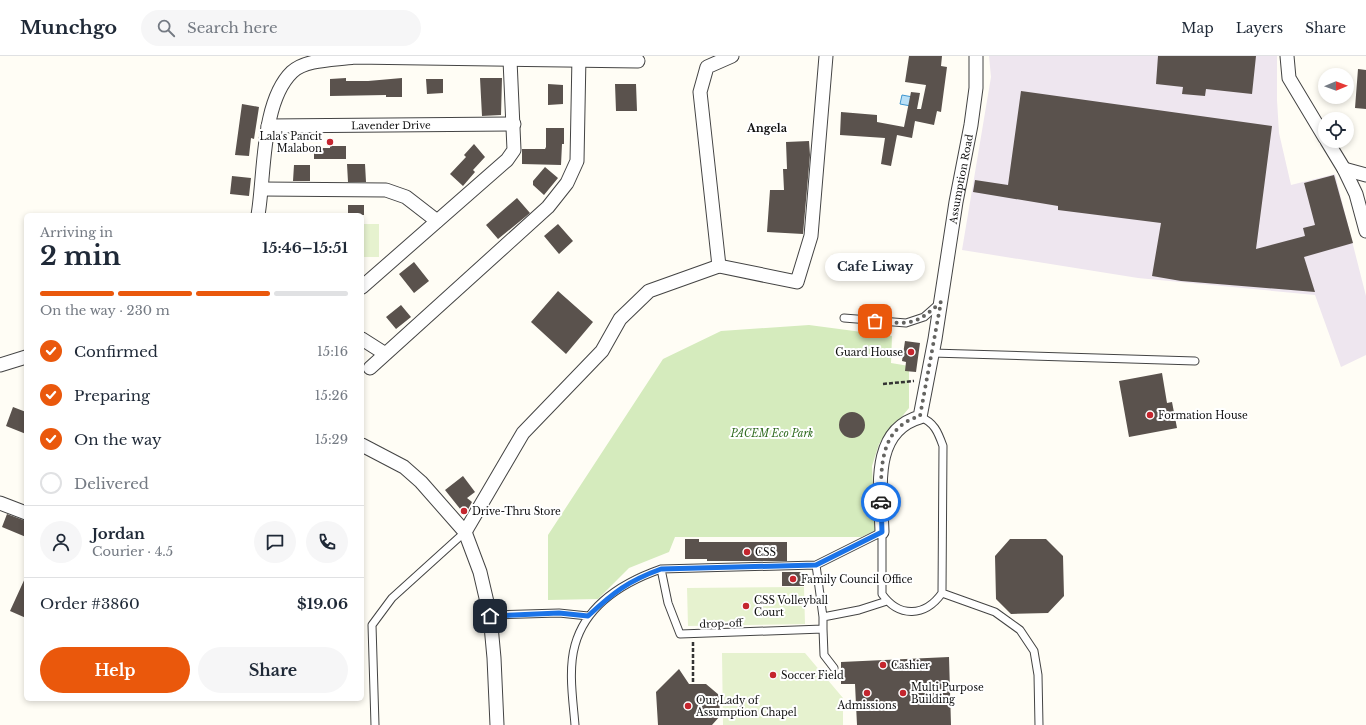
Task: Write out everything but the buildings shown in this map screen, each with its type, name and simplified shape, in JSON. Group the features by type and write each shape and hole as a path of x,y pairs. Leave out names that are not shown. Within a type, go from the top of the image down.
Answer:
{"street":[{"path":"719,266 700,92 707,67 732,56"},
{"path":"465,532 523,433 602,351 620,319 649,290 719,266 798,282 811,236 826,56"},
{"name":"Assumption Road","path":"920,416 941,302 976,88 976,56"},
{"path":"1287,56 1289,78 1318,126"},
{"path":"258,213 268,126 272,106 282,87 293,72 310,63 354,57 510,60 579,58 638,60"},
{"path":"370,368 384,353 548,207 567,183 577,162 579,58"},
{"path":"364,285 507,160 514,150 510,60"},
{"name":"Lavender Drive","path":"268,126 514,124"},
{"path":"1331,148 1344,169 1356,194 1366,232"},
{"path":"1344,169 1366,175"},
{"path":"262,189 386,190 406,197 437,220"},
{"path":"364,340 384,353"},
{"path":"0,365 24,358"},
{"path":"882,532 882,459 889,440 902,424 920,416"},
{"path":"364,446 404,467 421,482 465,532 480,572 490,616 497,725"},
{"path":"0,503 24,512"}],"lane":[{"path":"844,318 906,323 924,317 941,302"},
{"path":"932,353 1195,361"},
{"path":"575,725 572,677 575,646 588,616 613,593 639,577 661,569 816,565 882,532 882,594 886,601 898,609 910,612 921,611 930,607 942,593 943,446 939,434 933,424 920,416"},
{"path":"375,725 372,625 392,598 465,532"},
{"path":"816,565 823,617 824,655 834,668"},
{"name":"drop-off","path":"661,569 668,604 680,634 823,629"},
{"path":"942,593 995,612 1020,630 1034,651 1038,675 1039,725"},
{"path":"823,617 859,610 886,601"},
{"path":"490,616 559,613 588,616"}],"path":[{"path":"883,384 927,379"},
{"path":"693,634 694,684"}],"shaded area":[{"path":"989,56 1277,56 1279,133 1291,185 1335,174 1366,296 1366,355 1341,367 1315,295 1138,278 962,250 991,77"}],"green space":[{"path":"364,224 379,224 379,257 364,257"},
{"name":"PACEM Eco Park","path":"809,325 892,336 891,363 909,366 909,408 879,444 872,466 875,531 861,537 675,537 669,552 629,568 598,599 548,600 548,535 663,359 721,331"},
{"name":"CSS Volleyball Court","path":"804,587 805,624 688,626 687,588"},
{"name":"Soccer Field","path":"722,653 805,653 843,698 843,725 723,725"}],"water":[{"path":"902,95 918,98 916,107 900,104"}],"way so far":[{"path":"875,321 906,323 924,317 941,302 920,416 910,419 902,424 889,440 882,459 880,474 881,502"}],"place":[{"name":"Lala's Pancit Malabon","path":"330,142"},
{"name":"Cafe Liway","path":"875,321"},
{"name":"Guard House","path":"911,352"},
{"name":"Formation House","path":"1150,415"},
{"name":"Drive-Thru Store","path":"464,511"},
{"name":"CSS","path":"747,552"},
{"name":"Family Council Office","path":"793,579"},
{"name":"CSS Volleyball Court","path":"746,606"},
{"name":"Cashier","path":"883,665"},
{"name":"Soccer Field","path":"773,675"},
{"name":"Admissions","path":"867,693"},
{"name":"Multi Purpose Building","path":"903,693"},
{"name":"Our Lady of Assumption Chapel","path":"688,706"}],"district":[{"name":"Angela","path":"767,128"}],"route":[{"path":"490,616 559,613 588,616 613,593 639,577 661,569 816,565 882,532 881,502"}]}
